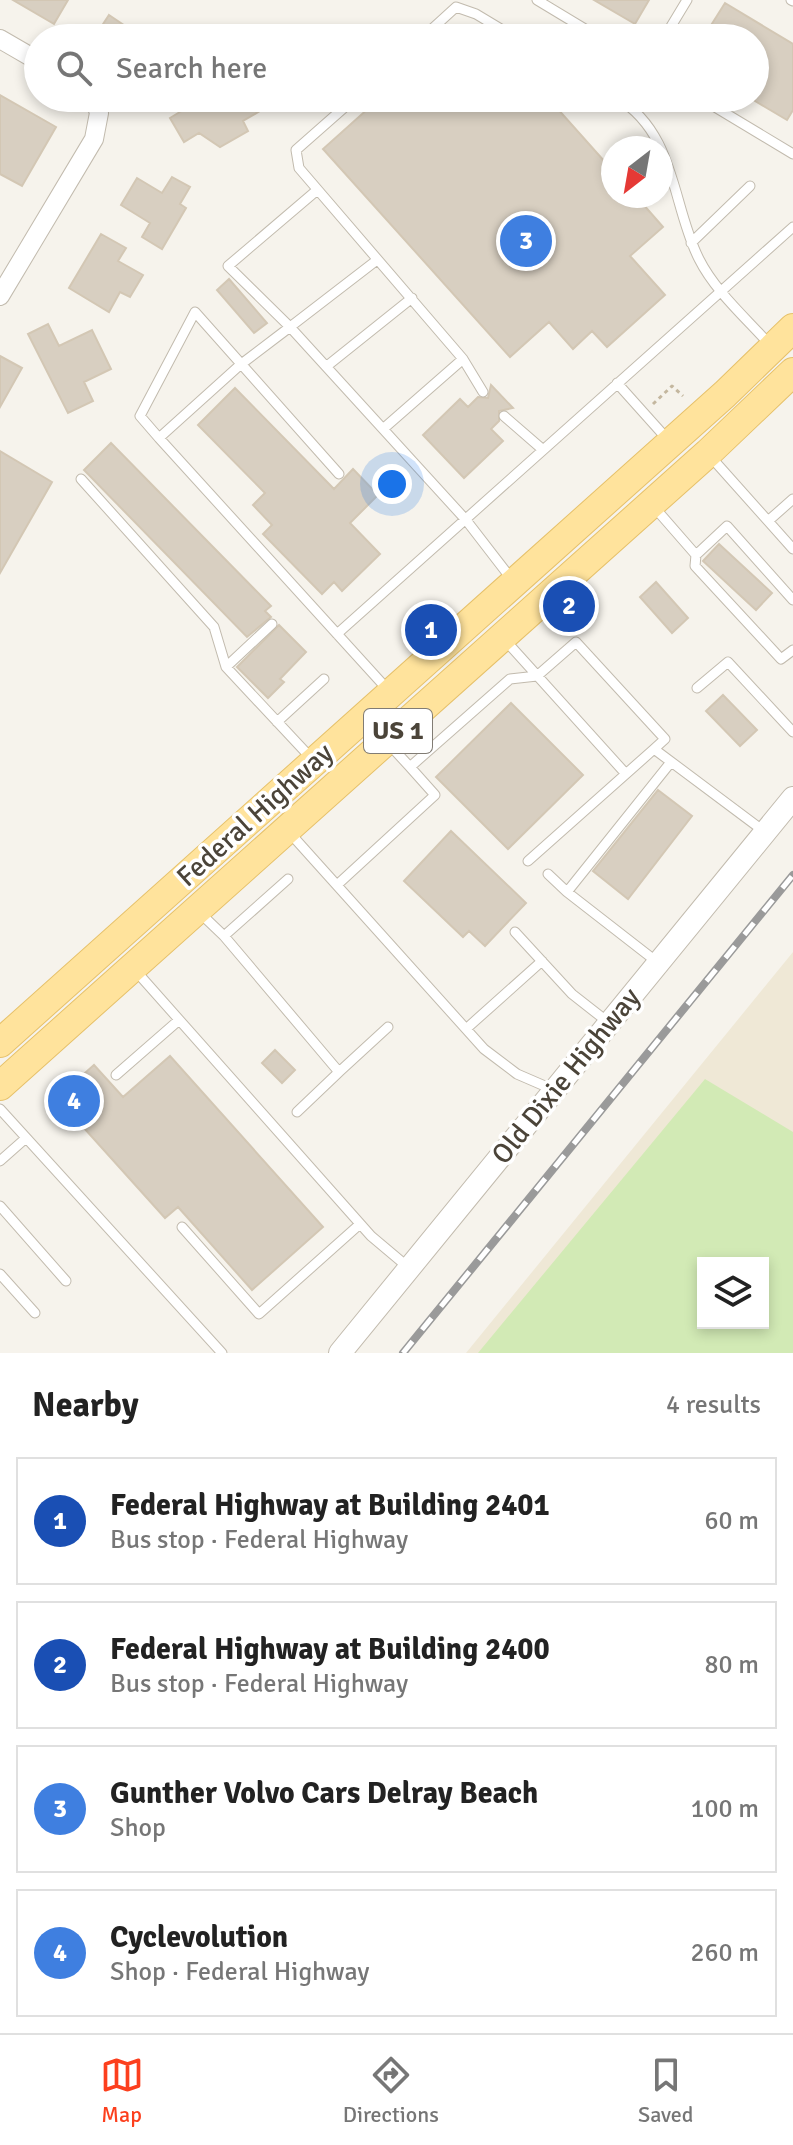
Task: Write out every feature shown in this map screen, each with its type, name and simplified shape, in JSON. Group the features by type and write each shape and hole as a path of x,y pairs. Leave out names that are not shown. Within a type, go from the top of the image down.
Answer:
{"main road":[{"name":"Federal Highway","path":"0,1043 725,394 783,338"},
{"name":"Federal Highway","path":"0,1086 708,453 793,372"},
{"path":"708,453 709,429 725,394"},
{"path":"595,553 610,525 665,473 671,457 670,443"}],"street":[{"path":"0,39 24,53"},
{"path":"0,296 6,292 94,139 99,112"},
{"name":"Old Dixie Highway","path":"340,1353 793,798"}],"lane":[{"path":"537,0 577,24"},
{"path":"672,24 687,0"},
{"path":"437,24 456,7 465,8 492,24"},
{"path":"339,112 296,150 299,168 463,359 483,392"},
{"path":"630,112 662,146 691,243 722,291 783,338"},
{"path":"723,112 793,154"},
{"path":"691,243 750,186"},
{"path":"316,191 228,266 327,366 466,520 514,583"},
{"path":"337,634 793,227"},
{"path":"159,438 240,365 377,260"},
{"path":"327,366 412,298"},
{"path":"339,474 195,312 140,416 391,693"},
{"path":"383,429 463,359"},
{"path":"617,383 670,443"},
{"path":"504,416 542,449"},
{"path":"708,453 793,549"},
{"path":"81,479 214,627 226,667 314,762"},
{"path":"768,521 793,499"},
{"path":"651,503 696,555"},
{"path":"793,600 727,526 696,555 695,566 781,659 793,650"},
{"path":"226,667 272,624"},
{"path":"502,637 626,774"},
{"path":"410,767 510,679 537,676 576,642 665,739 528,861"},
{"path":"697,688 728,662 793,732"},
{"path":"277,722 324,679"},
{"path":"337,885 435,795 386,741"},
{"path":"654,749 765,832"},
{"path":"567,892 671,762"},
{"path":"287,829 484,1049 517,1074 555,1090"},
{"path":"548,874 658,963"},
{"path":"224,936 288,879"},
{"path":"198,911 224,936 339,1072"},
{"path":"515,932 572,994 609,1023"},
{"path":"466,1029 542,961"},
{"path":"133,968 360,1224 409,1268"},
{"path":"116,1075 179,1020"},
{"path":"297,1112 388,1027"},
{"path":"0,1109 222,1353"},
{"path":"0,1161 26,1138"},
{"path":"0,1206 66,1281"},
{"path":"182,1227 259,1314 360,1224"},
{"path":"0,1274 35,1313"}],"path":[{"path":"653,405 672,386 683,396"}],"shaded area":[{"path":"793,952 793,1353 466,1353"}],"green space":[{"path":"705,1079 793,1132 793,1353 478,1353"}],"building":[{"path":"13,0 68,0 54,24"},
{"path":"594,0 649,0 635,24"},
{"path":"725,3 760,24 712,24"},
{"path":"109,15 122,24 103,24"},
{"path":"769,30 793,44 793,110 787,120 769,109"},
{"path":"0,95 24,109 24,112 30,112 56,127 22,186 0,174"},
{"path":"180,112 258,112 243,121 248,131 220,147 199,133 184,142 170,118"},
{"path":"364,112 560,112 601,158 601,208 646,208 663,227 630,256 665,295 607,347 592,331 573,349 549,322 510,357 323,149"},
{"path":"172,177 190,187 180,204 186,208 162,249 142,237 150,223 121,205 137,178 162,193"},
{"path":"101,234 126,248 118,261 143,275 130,297 120,292 109,312 69,288"},
{"path":"229,279 267,323 254,333 217,290"},
{"path":"48,324 59,346 92,330 111,369 84,382 93,401 68,413 28,334"},
{"path":"0,356 22,368 0,407"},
{"path":"491,385 513,408 499,411 499,421 491,429 503,441 464,478 423,435 460,399 468,407 478,397 488,398"},
{"path":"235,388 334,489 353,469 378,495 350,523 380,554 342,591 334,582 322,594 263,534 272,525 253,505 265,493 198,425"},
{"path":"111,443 271,606 265,611 271,617 247,637 84,470"},
{"path":"0,451 52,482 0,573"},
{"path":"719,544 772,593 756,610 703,561"},
{"path":"656,582 688,618 672,633 640,597"},
{"path":"279,625 306,652 280,679 284,682 268,698 237,667"},
{"path":"723,695 757,730 740,746 706,711"},
{"path":"511,703 583,775 508,849 436,777"},
{"path":"658,790 692,816 628,899 593,871"},
{"path":"451,831 526,903 485,946 469,931 463,937 404,881"},
{"path":"275,1050 295,1070 282,1083 262,1063"},
{"path":"170,1056 323,1227 252,1290 178,1207 165,1218 57,1098 94,1065 123,1097"}],"railway":[{"path":"403,1353 793,875"}],"place":[{"name":"Gunther Volvo Cars Delray Beach","path":"526,241"},
{"name":"Federal Highway at Building 2400","path":"569,606"},
{"name":"Federal Highway at Building 2401","path":"431,630"},
{"name":"Cyclevolution","path":"74,1101"}]}
